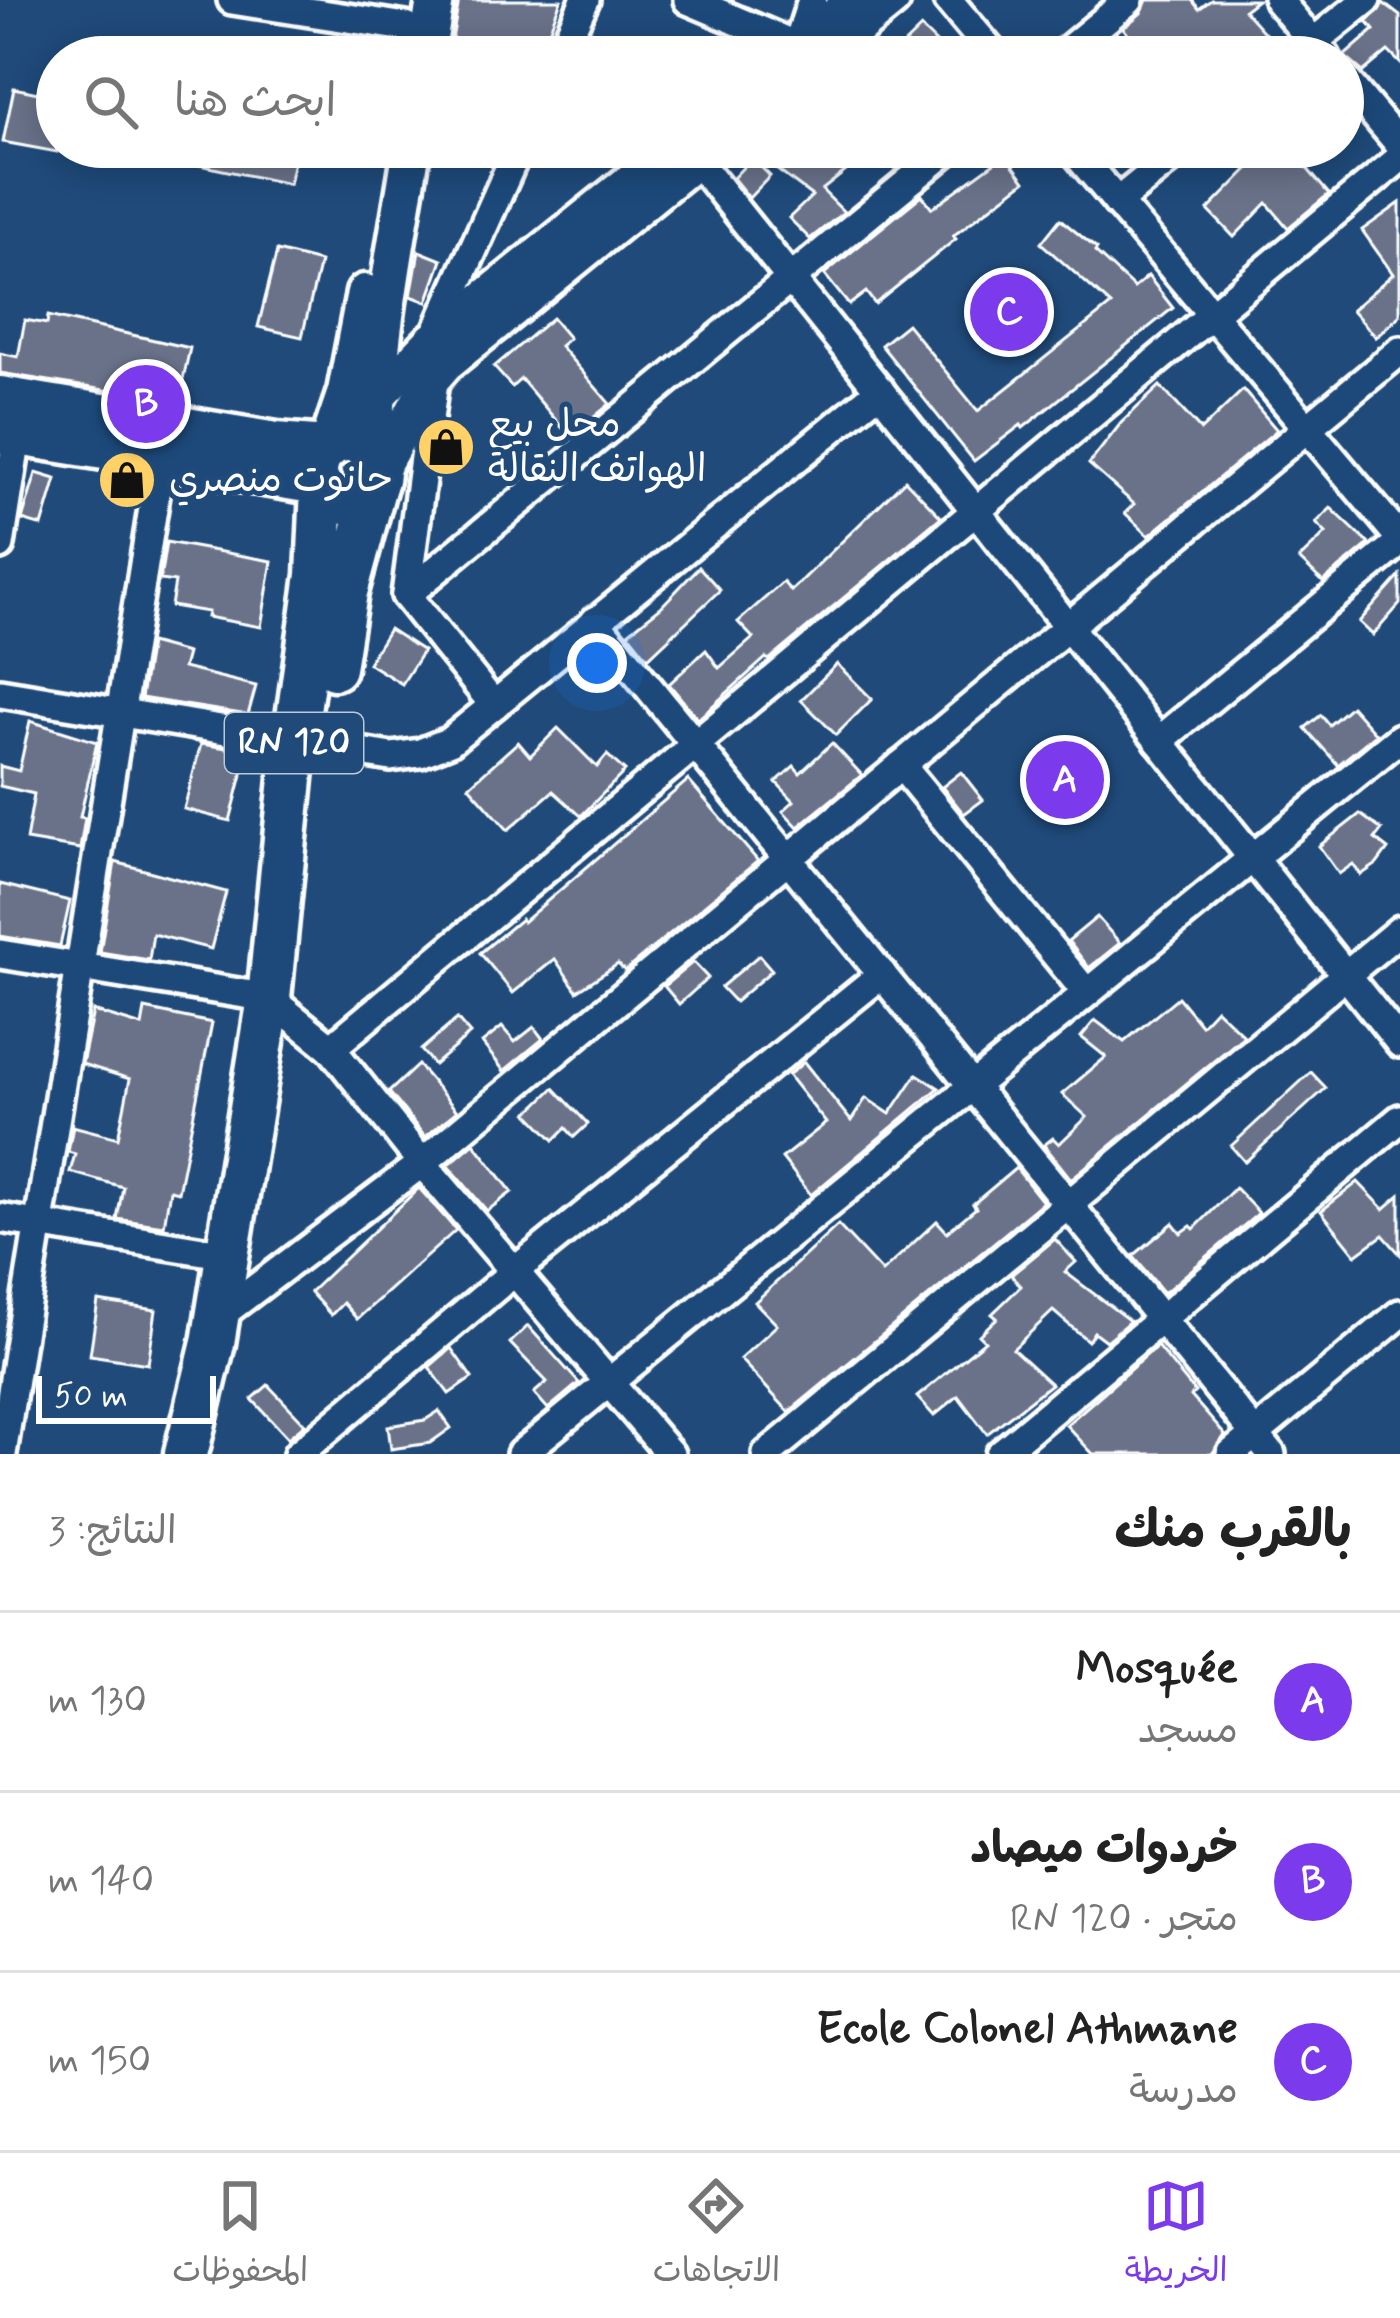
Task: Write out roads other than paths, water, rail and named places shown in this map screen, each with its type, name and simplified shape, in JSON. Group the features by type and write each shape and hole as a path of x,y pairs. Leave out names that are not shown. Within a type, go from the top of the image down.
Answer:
{"main road":[{"path":"411,35 435,0"},
{"path":"384,168 359,332 325,466 329,496 348,502 359,500 376,474 377,394 409,168"},
{"path":"10,416 276,444 325,466"},
{"path":"10,416 161,458 325,466"},
{"name":"RN 120","path":"186,1454 228,1255 308,741 325,466"},
{"name":"RN 120","path":"308,741 376,474"},
{"path":"209,1454 215,1330"}],"street":[{"path":"232,0 411,35"},
{"path":"569,36 585,0"},
{"path":"688,0 765,36"},
{"path":"805,36 812,0"},
{"path":"818,36 854,0"},
{"path":"831,36 893,0"},
{"path":"948,0 978,36"},
{"path":"1085,36 1129,0"},
{"path":"1278,0 1302,36"},
{"path":"1329,36 1366,0"},
{"path":"1364,102 1400,145"},
{"path":"331,1048 1400,158"},
{"path":"434,339 510,168"},
{"path":"325,466 377,394 434,339 671,168"},
{"path":"376,474 435,376 675,168"},
{"path":"705,168 1400,1043"},
{"path":"406,595 926,168"},
{"path":"1089,168 1400,540 1159,741"},
{"path":"1117,202 1159,168"},
{"path":"215,1330 1400,351"},
{"path":"435,376 406,595 494,705"},
{"path":"0,693 391,757 420,753 450,741 880,391"},
{"path":"0,545 10,416"},
{"path":"2,1454 161,458"},
{"path":"595,621 1262,1444"},
{"path":"521,1454 1400,738"},
{"path":"901,765 1086,992"},
{"path":"767,1454 1400,930"},
{"path":"0,954 269,998 331,1048 422,1163 670,1454"},
{"path":"298,1454 882,974"},
{"path":"1000,1454 1400,1119"},
{"path":"0,1218 228,1255"},
{"path":"1231,1454 1262,1444 1400,1314"}],"place":[{"name":"Ecole Colonel Athmane","path":"1009,312"},
{"name":"خردوات ميصاد","path":"146,404"},
{"name":"محل بيع الهواتف النقالة","path":"446,447"},
{"name":"حانوت منصري","path":"127,480"},
{"name":"Mosquée","path":"1065,780"}]}
